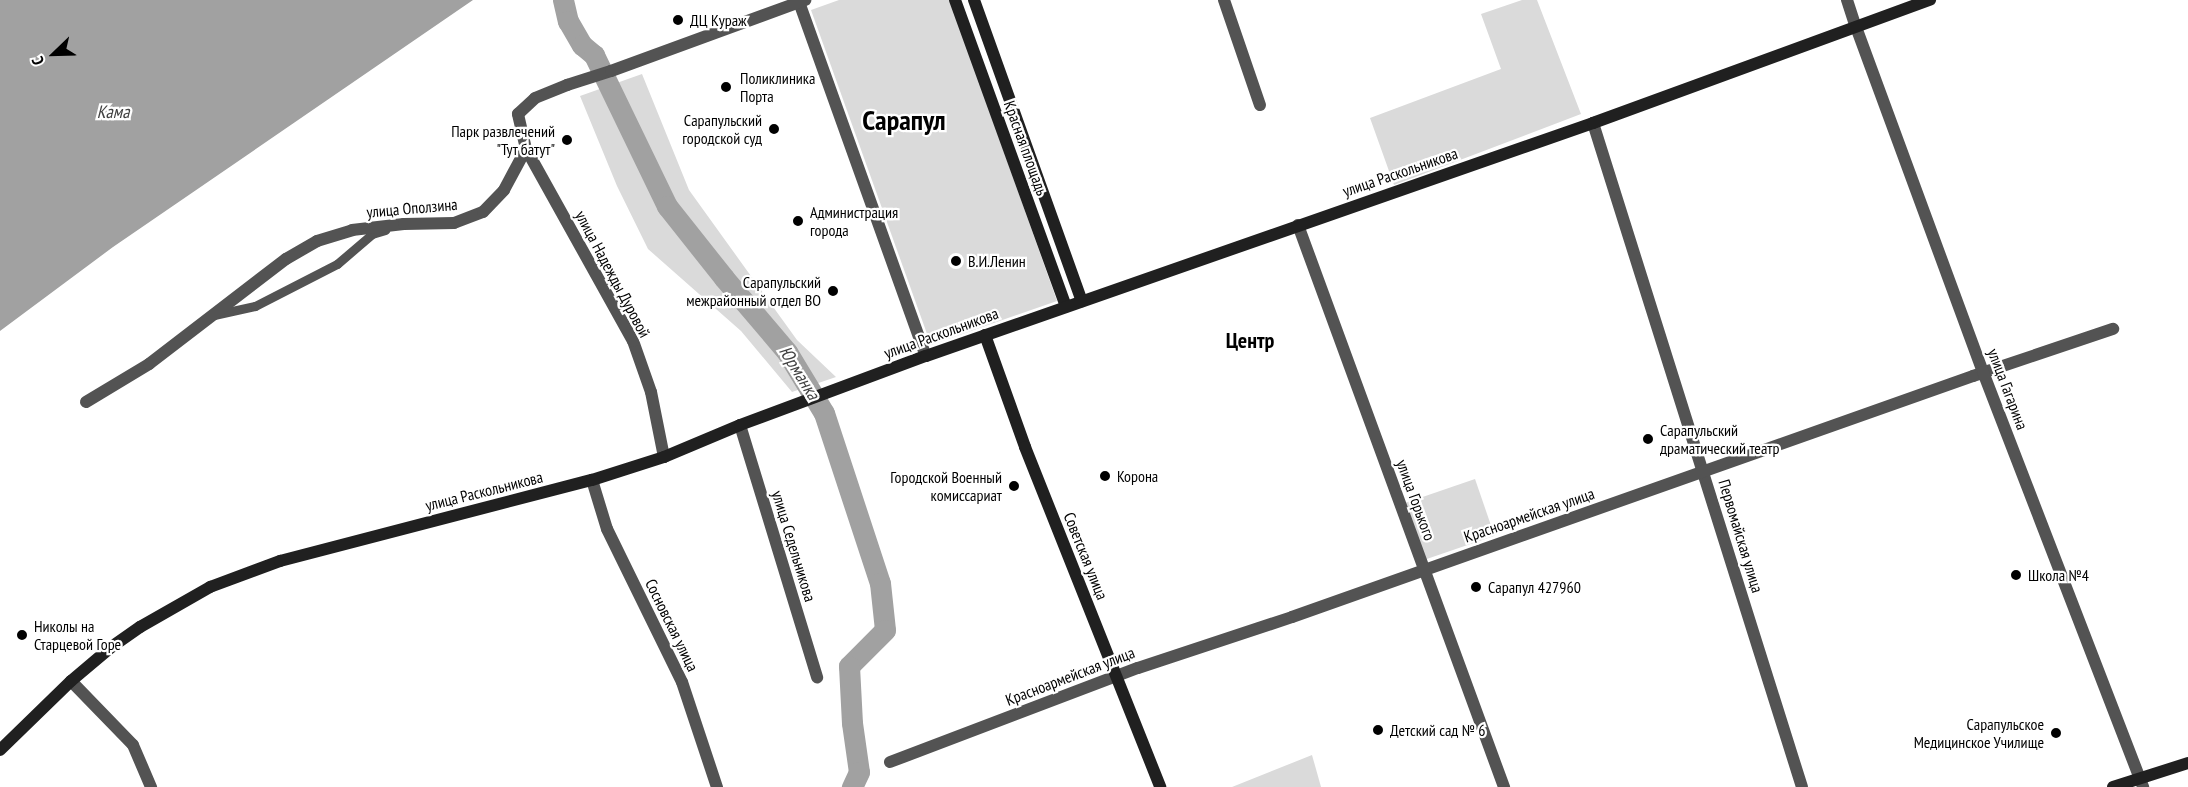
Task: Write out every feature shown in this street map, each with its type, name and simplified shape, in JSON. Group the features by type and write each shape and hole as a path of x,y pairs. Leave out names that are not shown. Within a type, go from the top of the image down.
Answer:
{"main road":[{"name":"Красная площадь","path":"956,0 1066,306"},
{"name":"Красная площадь","path":"974,0 1083,301"},
{"name":"улица Раскольникова","path":"0,750 71,681 140,627 210,588 231,579 280,561 592,480 664,457 740,425 926,356 1593,123 1930,0"},
{"name":"Советская улица","path":"985,335 1025,447 1160,787"},
{"path":"2113,787 2141,783 2188,763"}],"street":[{"path":"1224,0 1260,105"},
{"name":"улица Гагарина","path":"1847,0 1983,372 2141,783"},
{"path":"526,149 518,114 535,98 802,1 926,356"},
{"name":"Первомайская улица","path":"1593,123 1802,787"},
{"name":"улица Оползина","path":"86,402 149,364 286,259 317,241 352,230 404,224 454,223 483,212 504,190 526,149"},
{"name":"улица Надежды Дуровой","path":"526,149 633,341 651,392 664,457"},
{"path":"210,316 255,306 287,287 337,264 372,234 404,224"},
{"name":"улица Горького","path":"1298,225 1504,787"},
{"name":"Красноармейская улица","path":"890,762 1116,676 1983,372 2113,329"},
{"name":"улица Седельникова","path":"740,425 817,677"},
{"name":"Сосновская улица","path":"592,480 607,529 682,682 717,787"},
{"path":"71,681 133,745 151,787"}],"shaded area":[{"path":"839,0 950,0 1057,301 931,345 811,10"},
{"path":"1522,0 1537,0 1581,114 1394,185 1370,118 1501,69 1481,14"},
{"path":"642,74 689,190 797,340 836,377 792,392 741,331 648,249 617,186 580,96"},
{"path":"1475,479 1495,536 1425,560 1405,503"},
{"path":"1312,755 1321,787 1232,787"}],"water":[{"name":"Кама","path":"0,0 473,0 113,247 0,331"}],"waterway":[{"name":"Юрманка","path":"563,0 568,21 582,45 594,55 667,206 787,352 824,413 880,583 885,630 849,666 852,723 859,772 852,787"}],"place":[{"name":"ДЦ Кураж","path":"678,20"},
{"name":"Поликлиника Порта","path":"726,87"},
{"name":"Сарапульский городской суд","path":"774,129"},
{"name":"Парк развлечений \"Тут батут\"","path":"567,140"},
{"name":"Администрация города","path":"798,221"},
{"name":"В.И.Ленин","path":"956,261"},
{"name":"Сарапульский межрайонный отдел ВО","path":"833,291"},
{"name":"Сарапульский драматический театр","path":"1648,439"},
{"name":"Корона","path":"1105,476"},
{"name":"Городской Военный комиссариат","path":"1014,486"},
{"name":"Школа №4","path":"2016,575"},
{"name":"Сарапул 427960","path":"1476,587"},
{"name":"Николы на Старцевой Горе","path":"22,635"},
{"name":"Детский сад № 6","path":"1378,730"},
{"name":"Сарапульское Медицинское Училище","path":"2056,733"}],"district":[{"name":"Сарапул","path":"904,120"},
{"name":"Центр","path":"1250,341"}]}
